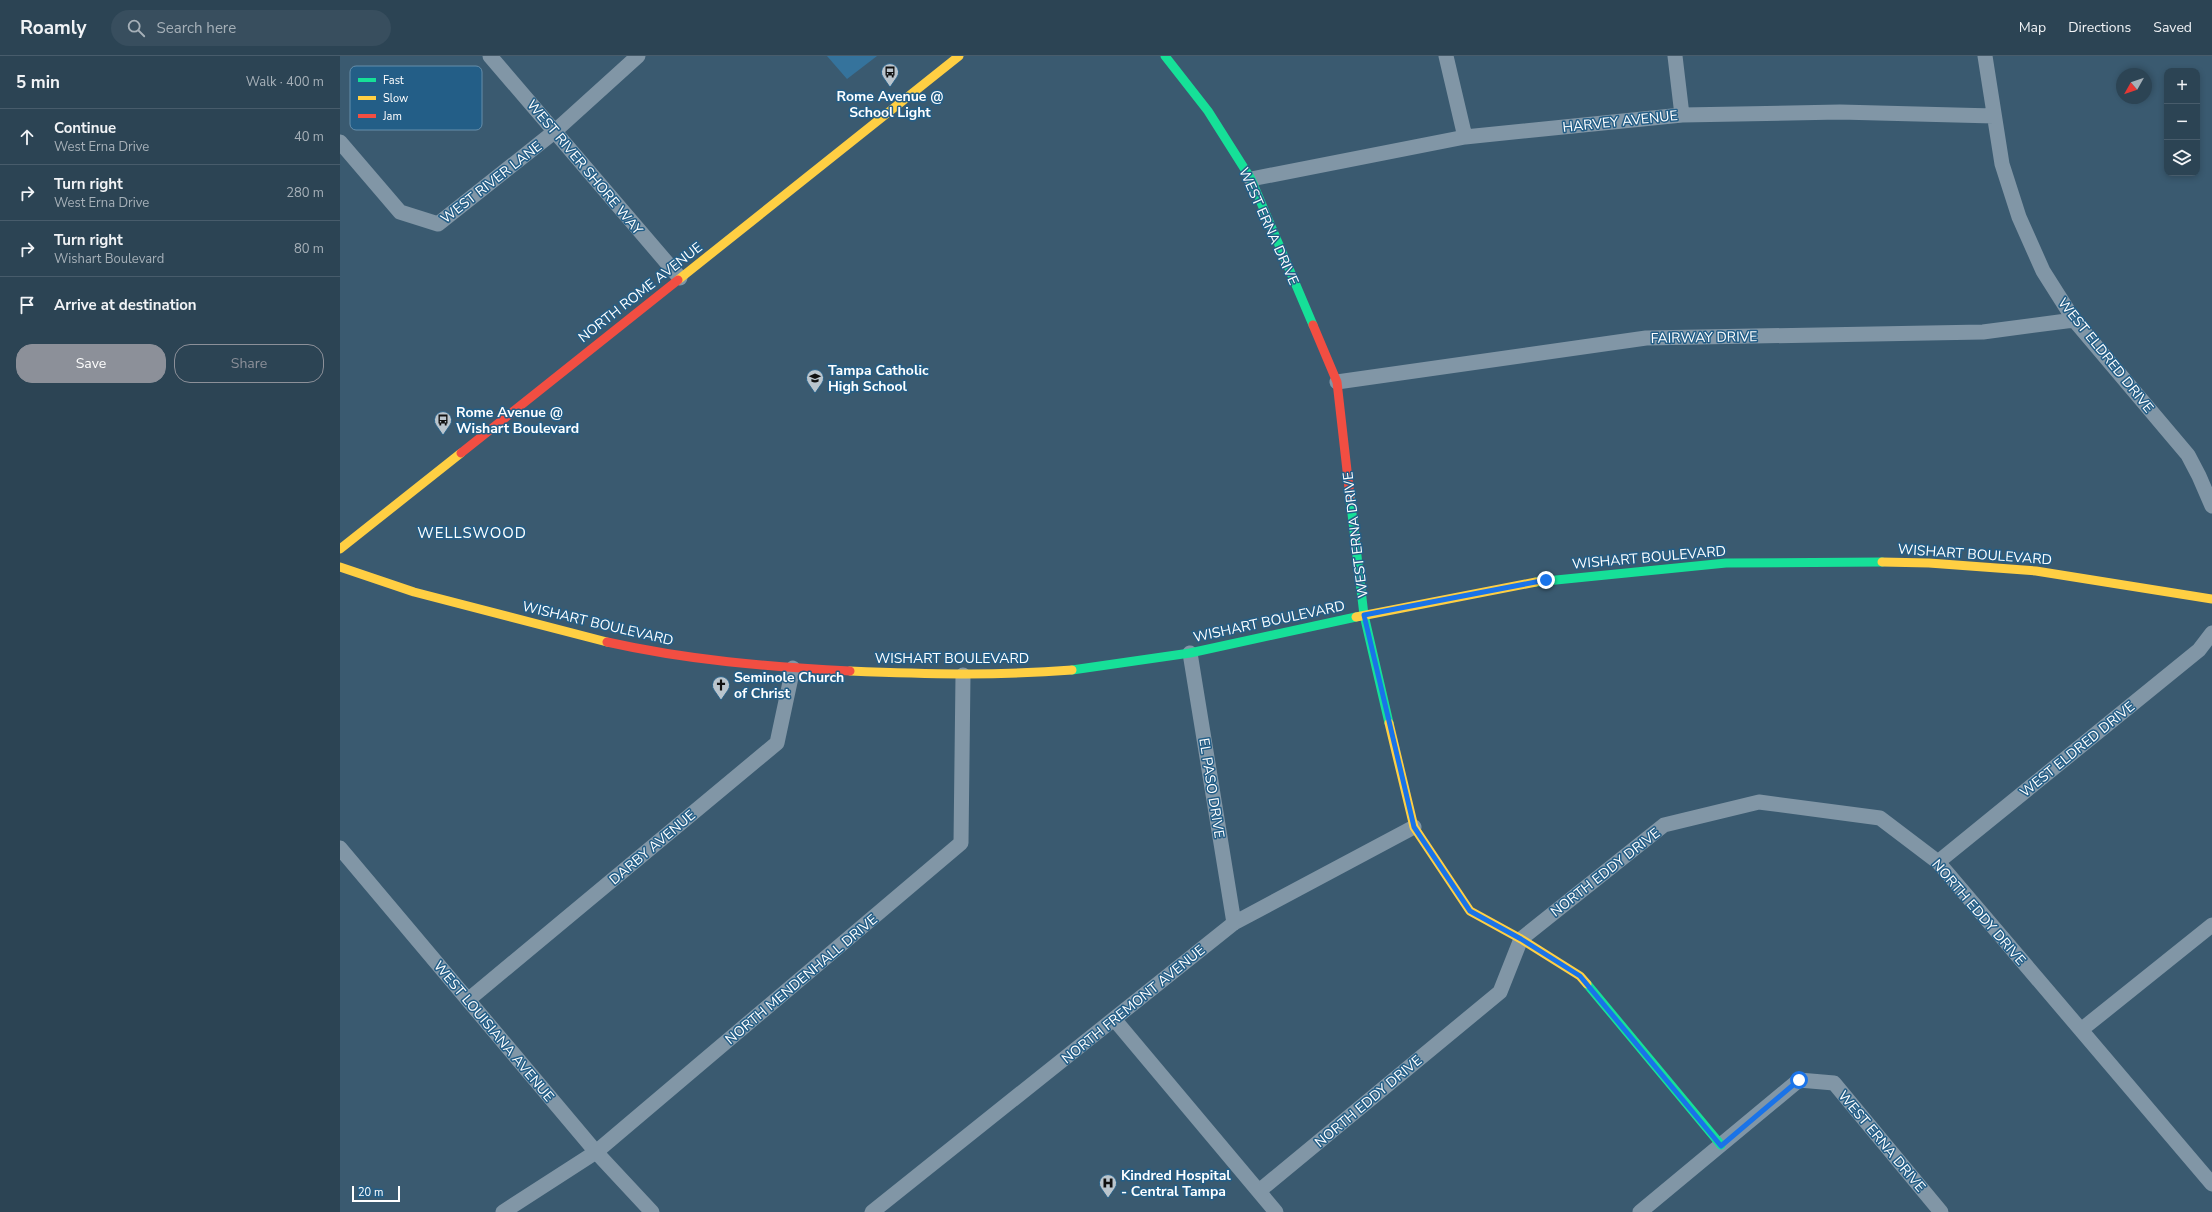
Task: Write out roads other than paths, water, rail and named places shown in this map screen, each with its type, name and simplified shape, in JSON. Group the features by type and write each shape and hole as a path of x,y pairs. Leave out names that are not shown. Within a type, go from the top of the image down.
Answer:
{"street":[{"name":"WEST RIVER SHORE WAY","path":"490,56 680,278"},
{"path":"554,132 638,56"},
{"name":"NORTH ROME AVENUE","path":"340,549 958,56"},
{"name":"WEST ERNA DRIVE","path":"1165,56 1208,111 1252,179 1337,382 1364,615 1414,827 1470,911 1521,939 1580,976 1721,1146 1799,1080 1834,1083 1941,1212"},
{"path":"1446,56 1464,137"},
{"path":"1675,56 1682,115"},
{"name":"WEST ELDRED DRIVE","path":"1985,56 2002,164 2018,217 2043,271 2074,320 2184,450 2199,476 2212,506"},
{"name":"HARVEY AVENUE","path":"1252,179 1464,137 1682,115 1840,112 1994,116"},
{"name":"WEST RIVER LANE","path":"340,142 400,212 438,224 554,132"},
{"name":"FAIRWAY DRIVE","path":"1337,382 1646,338 1983,332 2074,320"},
{"name":"WISHART BOULEVARD","path":"340,567 414,592 626,646 689,657 793,668 963,675 1020,674 1085,669 1190,653 1364,615 1546,580 1726,563 1825,561 1929,563 2036,571 2212,599"},
{"name":"WEST ELDRED DRIVE","path":"1938,862 2199,650 2212,633"},
{"name":"EL PASO DRIVE","path":"1190,653 1234,923"},
{"name":"DARBY AVENUE","path":"468,1000 777,743 793,668"},
{"name":"NORTH MENDENHALL DRIVE","path":"503,1212 596,1152 961,843 963,675"},
{"name":"NORTH EDDY DRIVE","path":"1259,1191 1500,992 1521,939 1664,825 1758,802 1880,818 1938,862 2212,1184"},
{"name":"NORTH FREMONT AVENUE","path":"872,1212 1234,923 1414,827"},
{"name":"WEST LOUISIANA AVENUE","path":"340,848 596,1152 652,1212"},
{"path":"2081,1030 2212,925"},
{"path":"1114,1019 1276,1212"},
{"path":"1640,1212 1721,1146"}],"place":[{"name":"Rome Avenue @ School Light","path":"890,87"},
{"name":"Tampa Catholic High School","path":"815,393"},
{"name":"Rome Avenue @ Wishart Boulevard","path":"443,435"},
{"name":"Seminole Church of Christ","path":"721,700"},
{"name":"Kindred Hospital - Central Tampa","path":"1108,1198"}],"district":[{"name":"WELLSWOOD","path":"472,533"}]}
